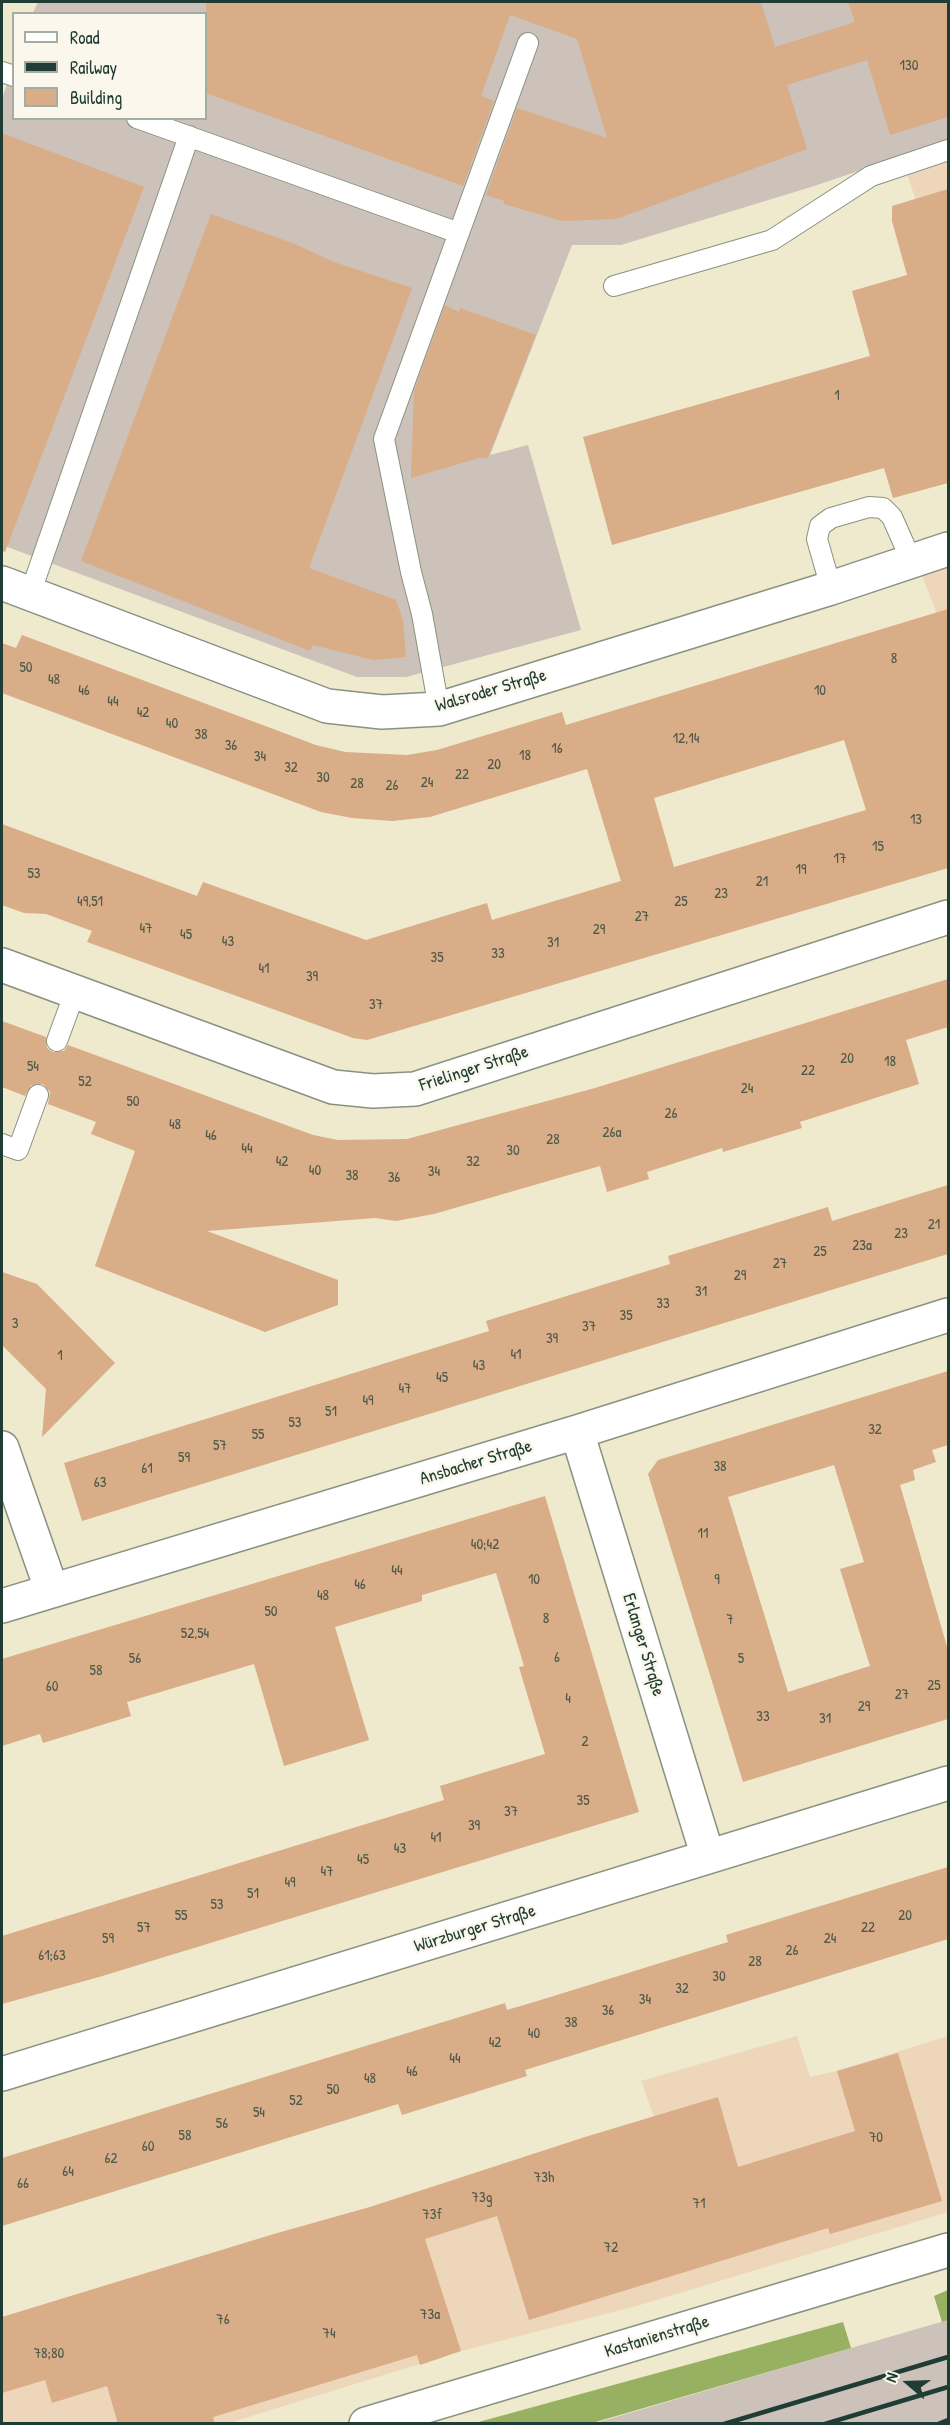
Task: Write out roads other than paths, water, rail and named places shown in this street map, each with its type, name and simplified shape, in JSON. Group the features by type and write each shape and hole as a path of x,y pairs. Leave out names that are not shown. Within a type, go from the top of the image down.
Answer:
{"street":[{"name":"Walsroder Straße","path":"16,589 327,706 382,712 439,709 831,588 948,549"},
{"name":"Frielinger Straße","path":"2,965 333,1087 373,1091 415,1089 948,917"},
{"name":"Ansbacher Straße","path":"2,1606 577,1432 948,1315"},
{"name":"Erlanger Straße","path":"577,1432 708,1857"},
{"path":"2,1448 52,1591"},
{"name":"Würzburger Straße","path":"2,2074 948,1784"},
{"name":"Kastanienstraße","path":"366,2424 948,2250"}],"lane":[{"path":"439,709 423,614 411,572 384,439 528,43"},
{"path":"143,120 459,233"},
{"path":"16,589 189,136"},
{"path":"614,286 772,240 871,176 948,150"},
{"path":"831,588 817,539 820,526 831,518 869,507 883,508 892,517 911,560"},
{"path":"57,1041 75,992"},
{"path":"2,1144 18,1150 38,1095"}],"railway":[{"path":"724,2424 948,2357"},
{"path":"825,2424 948,2387"},
{"path":"938,2424 948,2420"}]}
